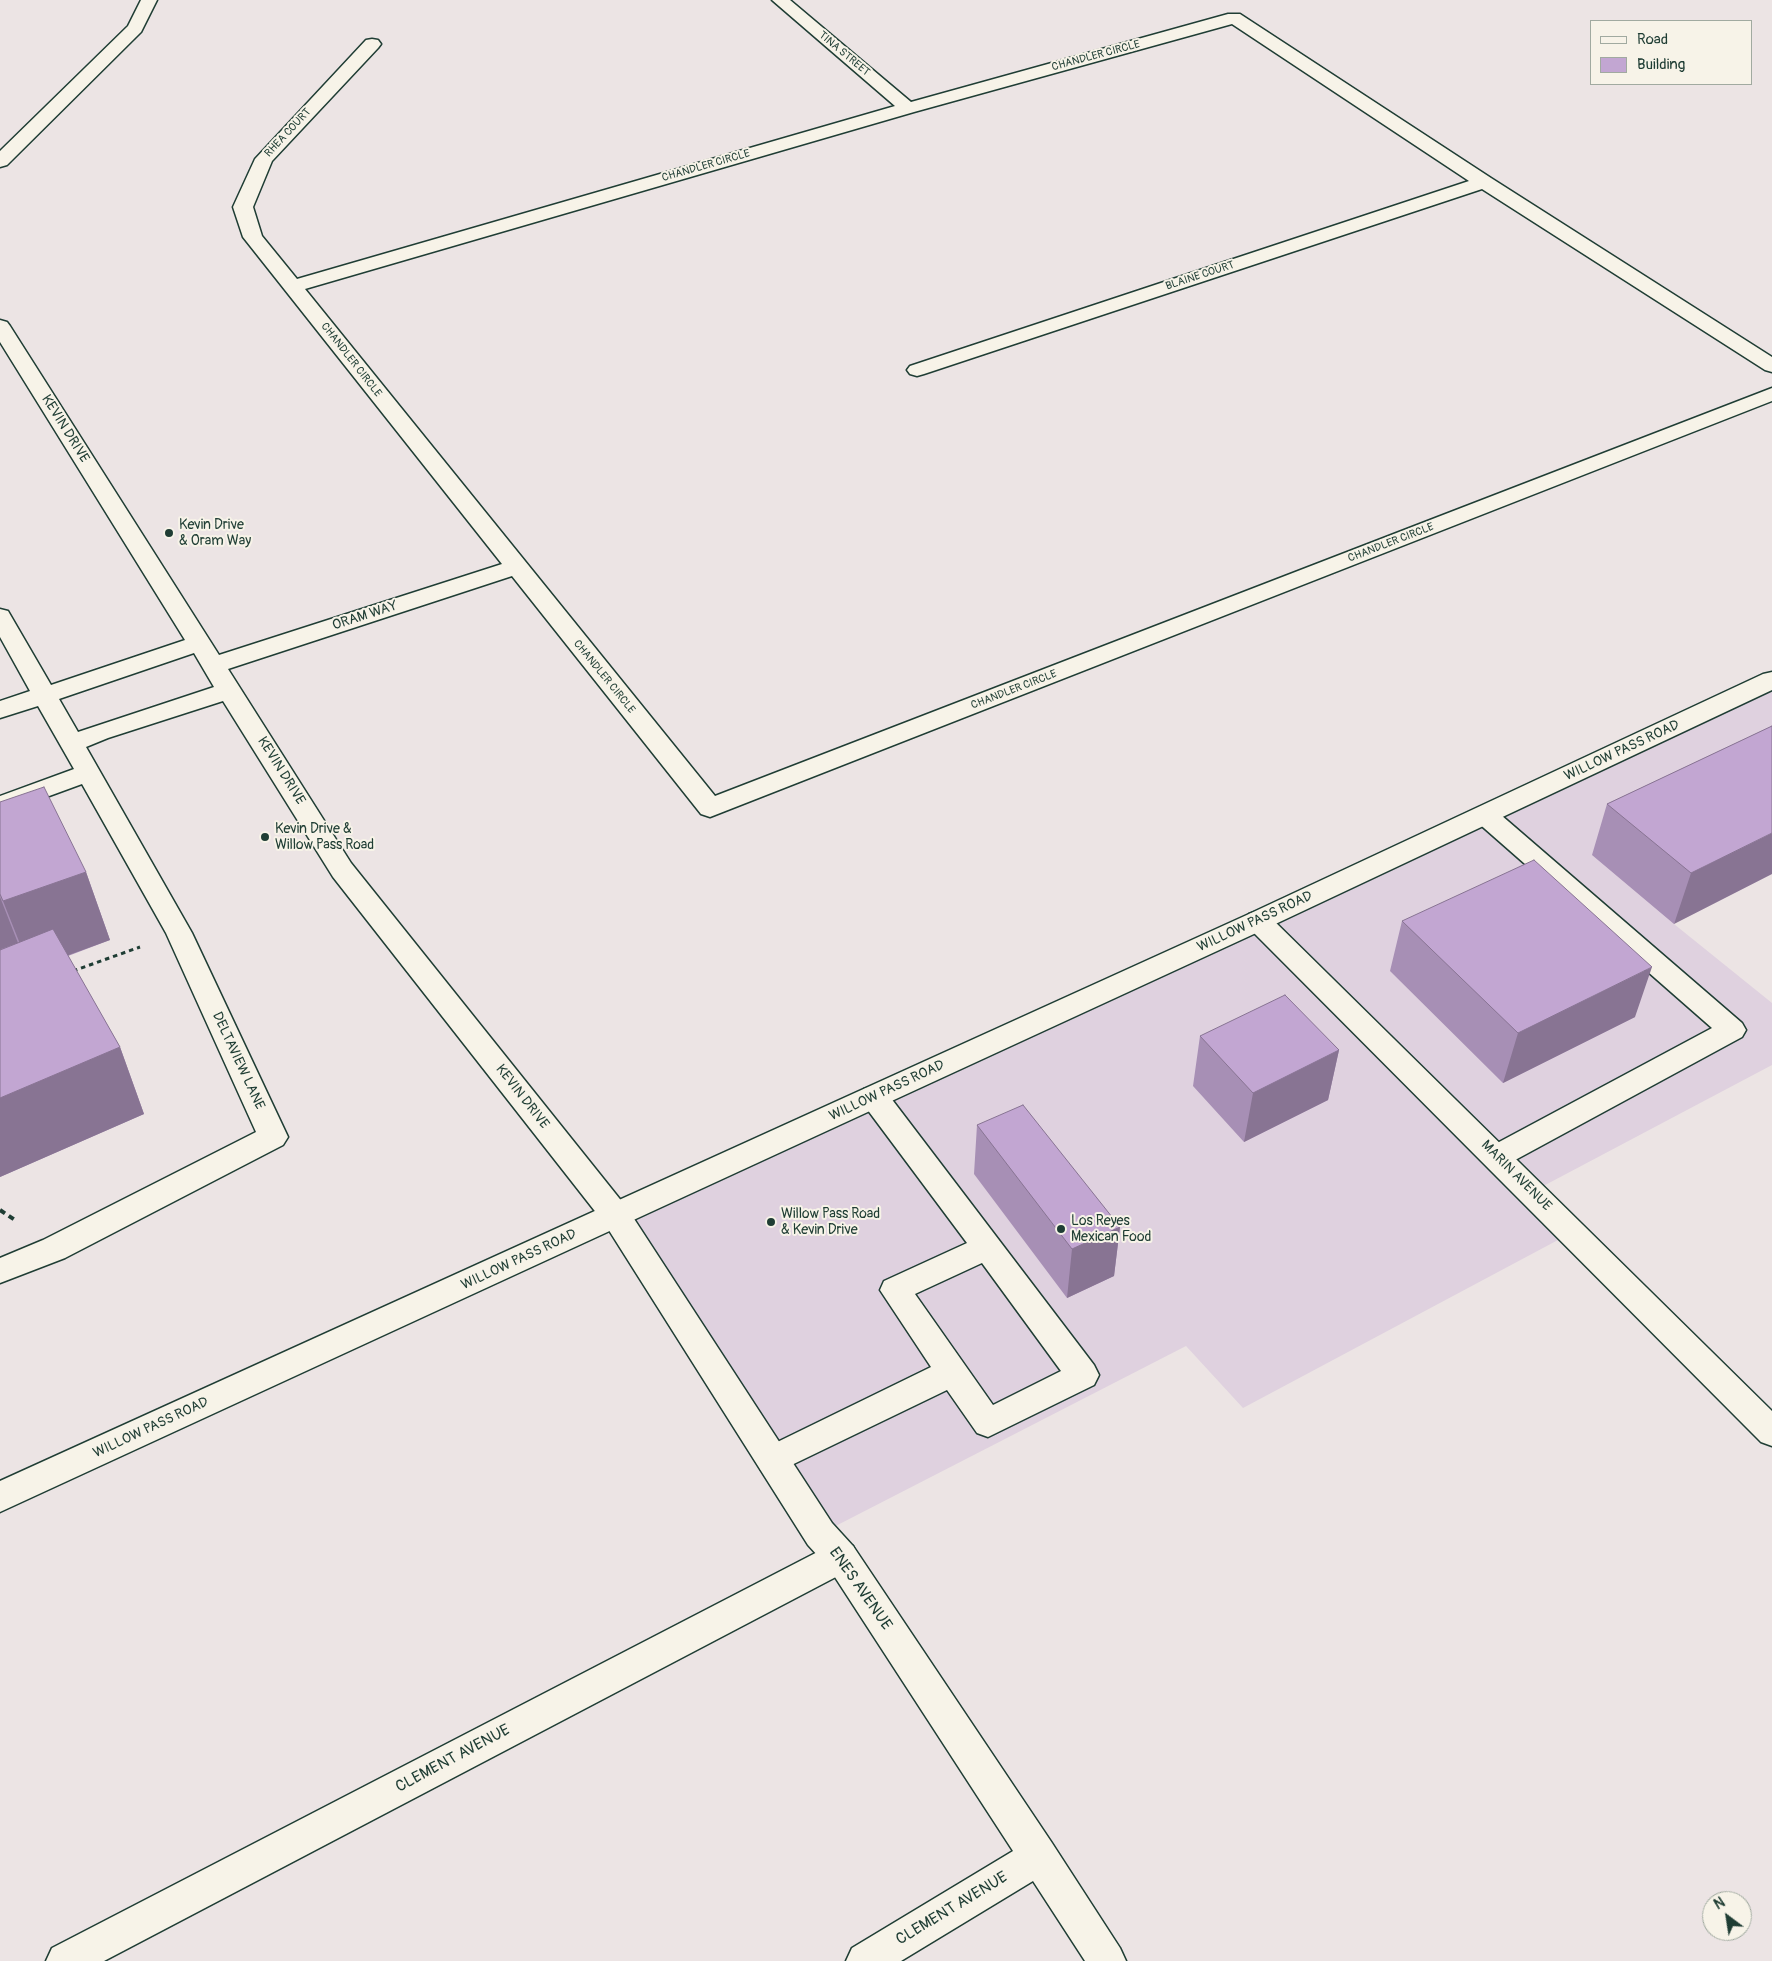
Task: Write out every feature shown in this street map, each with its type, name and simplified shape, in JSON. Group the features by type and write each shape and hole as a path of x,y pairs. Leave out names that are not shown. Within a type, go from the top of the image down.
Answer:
{"street":[{"path":"0,161 135,28 149,0"},
{"name":"TINA STREET","path":"780,0 908,108"},
{"name":"CHANDLER CIRCLE","path":"1772,366 1484,182 1234,18 908,108 293,286 710,808 1772,394"},
{"name":"RHEA COURT","path":"293,286 253,236 243,208 264,158 372,44"},
{"name":"BLAINE COURT","path":"917,370 1484,182"},
{"name":"KEVIN DRIVE","path":"0,326 342,870 616,1216"},
{"name":"ORAM WAY","path":"214,665 516,567"},
{"name":"DELTAVIEW LANE","path":"0,616 179,933 273,1137 54,1249 0,1271"},
{"path":"0,710 50,707 200,643"},
{"name":"WILLOW PASS ROAD","path":"0,1497 1258,921 1772,681"},
{"path":"71,744 100,732 230,690"},
{"path":"0,805 88,773"},
{"path":"1485,815 1732,1030 1496,1157"},
{"name":"MARIN AVENUE","path":"1258,921 1772,1432"},
{"path":"874,1097 987,1247 1083,1375 988,1423 895,1290 987,1247"},
{"name":"ENES AVENUE","path":"616,1216 820,1534 841,1556 1107,1961"},
{"path":"772,1460 952,1372"},
{"name":"CLEMENT AVENUE","path":"64,1961 841,1556"},
{"name":"CLEMENT AVENUE","path":"865,1961 1039,1856"}],"path":[{"path":"72,972 179,933"}],"shaded area":[{"path":"1772,681 1772,874 1674,924 1772,1003 1772,1065 1532,1192 1573,1232 1243,1408 1186,1346 820,1534 616,1216"}],"building":[{"path":"1772,726 1772,833 1691,873 1607,804"},
{"path":"44,787 86,872 3,901 0,894 0,802"},
{"path":"1534,860 1652,967 1518,1033 1402,921"},
{"path":"53,929 120,1047 0,1098 0,950"},
{"path":"1285,995 1339,1050 1253,1093 1200,1036"},
{"path":"1023,1105 1120,1227 1072,1249 977,1125"}],"place":[{"name":"Kevin Drive & Oram Way","path":"169,533"},
{"name":"Kevin Drive & Willow Pass Road","path":"265,837"},
{"name":"Willow Pass Road & Kevin Drive","path":"771,1222"},
{"name":"Los Reyes Mexican Food","path":"1061,1229"}]}
